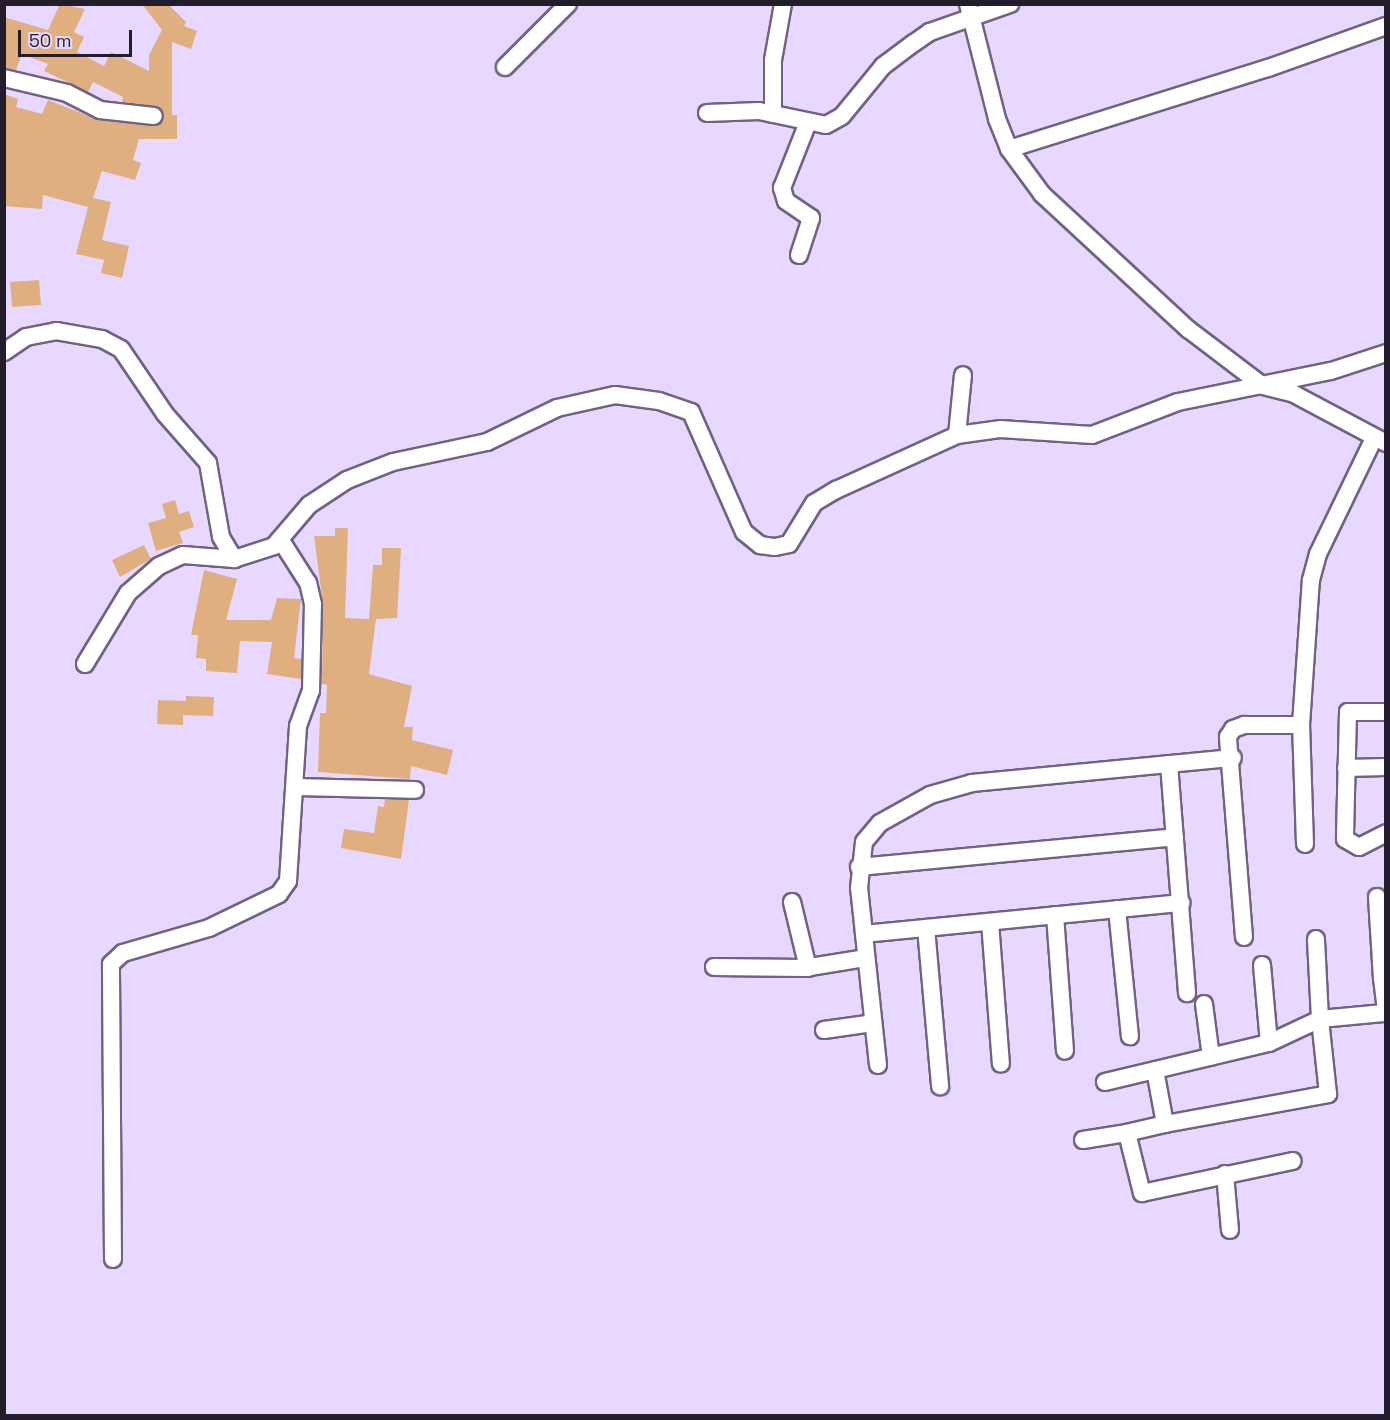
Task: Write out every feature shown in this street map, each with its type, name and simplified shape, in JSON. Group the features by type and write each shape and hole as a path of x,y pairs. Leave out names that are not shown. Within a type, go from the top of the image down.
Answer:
{"street":[{"path":"505,67 568,4"},
{"path":"773,114 773,60 783,4"},
{"path":"968,4 1009,149 1042,194 1117,266 1188,329 1267,387 1294,394 1380,441 1313,574 1301,724 1305,844"},
{"path":"707,113 773,114 807,125 826,125 842,116 883,66 930,32 972,21 1010,4"},
{"path":"1009,149 1268,68 1386,26"},
{"path":"4,78 67,93 100,110 154,116"},
{"path":"799,255 811,218 786,201 782,188 807,125"},
{"path":"4,352 26,337 56,331 102,339 121,349 165,414 208,463 221,537 234,559"},
{"path":"85,664 128,593 159,566 183,555 234,559 253,556 280,539 309,505 347,480 393,462 487,442 557,408 615,394 659,401 691,412 744,532 760,546 789,544 814,503 896,459 957,435 1000,429 1092,435 1178,402 1267,387 1331,371 1386,353"},
{"path":"957,435 963,375"},
{"path":"113,1259 111,964 123,953 209,928 285,890 295,787 298,726 312,683 313,604 308,583 280,539"},
{"path":"1386,712 1348,712 1345,839 1359,847 1386,833"},
{"path":"1244,937 1233,758 1226,747 1233,729 1244,724 1301,724"},
{"path":"878,1065 859,867 871,831 930,795 972,783 1233,758"},
{"path":"1169,764 1187,993"},
{"path":"1346,768 1386,767"},
{"path":"295,787 415,790"},
{"path":"859,867 1175,837"},
{"path":"1105,1082 1269,1043 1320,1019 1385,1013 1377,897"},
{"path":"792,902 808,968"},
{"path":"864,934 1181,903"},
{"path":"1117,909 1130,1036"},
{"path":"1055,915 1065,1051"},
{"path":"990,921 1001,1064"},
{"path":"926,928 940,1086"},
{"path":"1083,1140 1328,1094 1320,1019 1316,939"},
{"path":"714,967 808,968 866,958"},
{"path":"1262,964 1269,1043"},
{"path":"1204,1004 1211,1057"},
{"path":"824,1029 873,1023"},
{"path":"1155,1070 1165,1124"},
{"path":"1127,1133 1142,1193 1293,1161"},
{"path":"1225,1174 1230,1230"}],"building":[{"path":"60,4 85,9 74,32 84,37 77,52 104,66 111,52 149,71 149,55 162,30 142,4 168,4 186,22 184,26 197,31 191,49 172,42 172,115 177,115 177,139 139,139 133,160 141,163 135,180 102,171 93,198 111,202 102,240 129,246 122,278 101,273 104,260 76,254 88,207 43,195 42,209 4,206 4,94 18,99 16,107 42,114 48,100 99,120 153,126 164,118 160,107 122,102 123,97 93,82 88,92 44,71 48,64 22,54 16,70 4,68 4,17 48,30"},
{"path":"39,280 41,305 12,307 10,282"},
{"path":"175,500 179,514 189,511 194,527 179,532 183,543 156,551 148,523 166,518 162,504"},
{"path":"335,528 348,528 345,618 369,619 373,565 382,565 382,548 401,548 397,618 376,619 369,674 412,686 404,727 413,727 412,740 453,750 447,775 411,766 410,779 318,772 320,713 326,713 327,685 322,684 323,604 314,536 335,536"},
{"path":"144,545 151,559 120,577 112,560"},
{"path":"204,570 237,579 226,620 271,620 277,598 301,599 294,658 301,659 301,679 267,674 272,642 240,641 237,673 206,671 206,659 196,658 198,635 191,635"},
{"path":"186,696 214,697 213,716 183,715 183,725 157,724 158,700 186,701"},
{"path":"385,800 409,800 401,859 341,848 344,829 374,833 378,806 384,807"}]}
